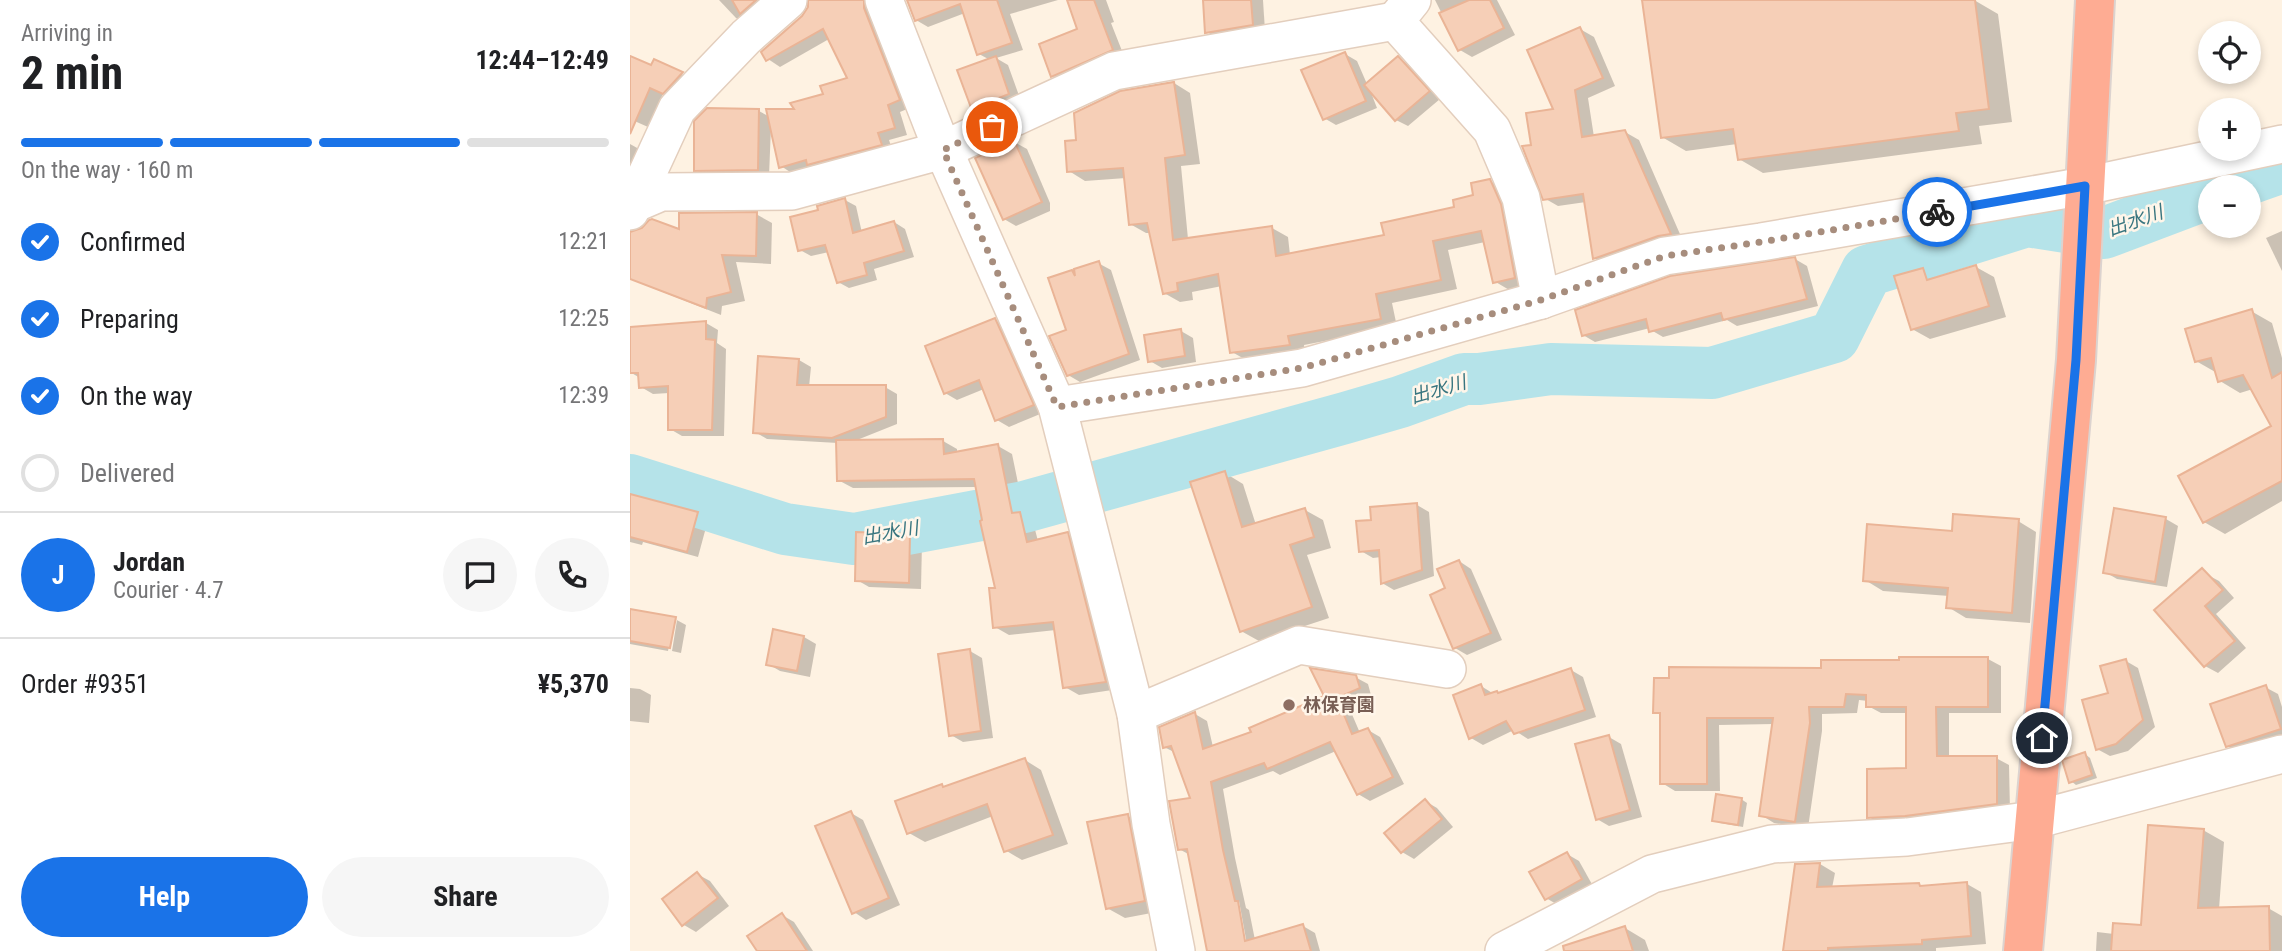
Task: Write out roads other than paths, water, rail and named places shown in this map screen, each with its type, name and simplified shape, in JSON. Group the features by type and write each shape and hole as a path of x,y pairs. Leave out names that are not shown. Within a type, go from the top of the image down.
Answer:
{"highway":[{"path":"2022,951 2076,360 2095,0"}],"street":[{"path":"631,208 677,109 746,37 788,0"},
{"path":"884,0 943,150 1057,407 1136,714 1151,824 1176,951"},
{"path":"631,208 661,192 792,191 943,150 1114,71 1403,11 1492,130 1521,198 1541,300"},
{"path":"1057,407 1302,368 1541,300 1665,256 2085,186 2282,144"},
{"path":"1136,714 1299,645 1447,669"},
{"path":"1504,951 1652,874 1666,870 1772,844 1908,837 2034,820 2282,754"}],"waterway":[{"name":"出水川","path":"2277,169 2282,167"},
{"name":"出水川","path":"2260,175 2277,169"},
{"name":"出水川","path":"630,480 785,529 854,539 1024,507 1345,418 1464,379 1551,369 1712,373 1834,337 1867,271 2027,221 2104,233 2198,198"}],"place":[{"name":"林保育園","path":"1289,705"}]}
